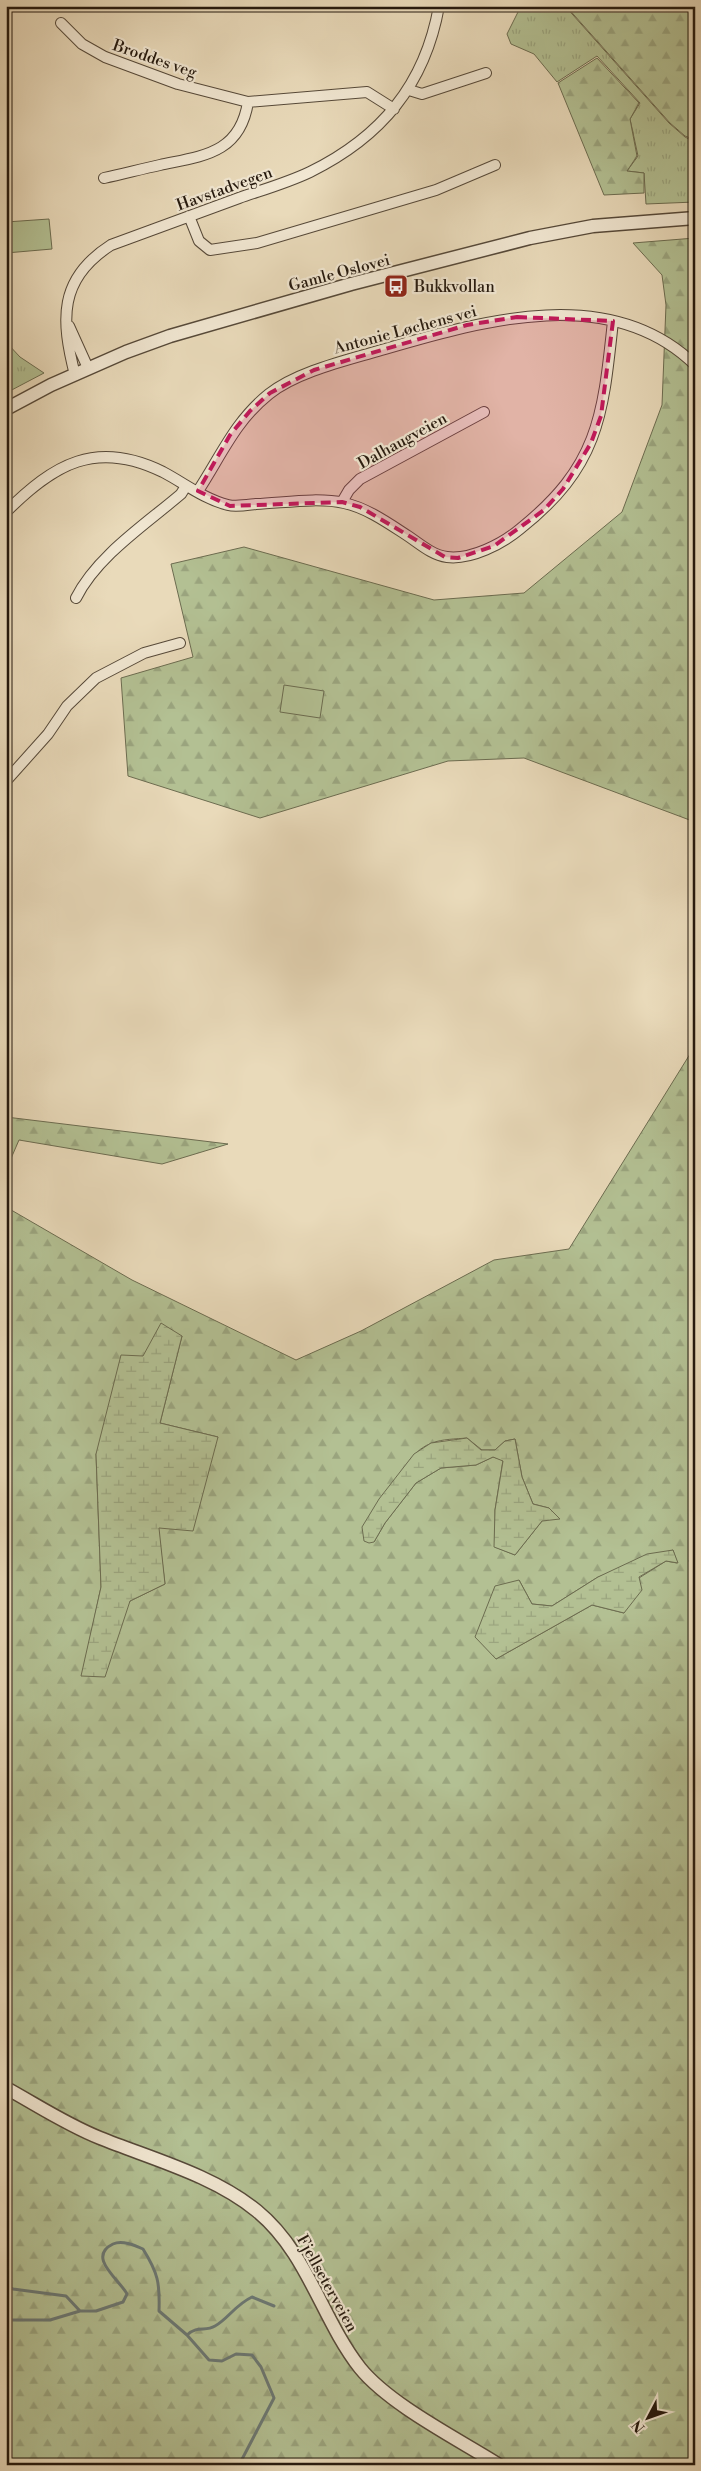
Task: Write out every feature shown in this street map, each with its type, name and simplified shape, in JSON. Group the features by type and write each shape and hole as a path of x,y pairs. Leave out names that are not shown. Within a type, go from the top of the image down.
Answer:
{"street":[{"name":"Havstadvegen","path":"75,375 66,340 66,318 70,292 83,268 93,257 111,246 308,173 342,154 365,138 394,109 409,90 424,61 435,31 439,6"},
{"name":"Broddes veg","path":"61,23 82,44 105,57 178,84 248,102 367,92 394,109"},
{"path":"409,90 422,94 486,73"},
{"path":"104,178 213,154 240,130 246,117 248,102"},
{"path":"189,216 199,242 210,250 257,243 436,190 495,165"},
{"name":"Gamle Oslovei","path":"6,409 88,368 170,336 351,284 530,238 593,226 695,218"},
{"name":"Antonie Løchens vei","path":"198,491 230,434 270,392 314,370 467,325 517,317 595,317 641,330 672,346 695,365"},
{"path":"66,318 88,368"},
{"path":"6,512 45,476 69,464 100,457 137,462 163,472 213,500 230,506 309,501 342,502 360,508 423,547 445,557 458,558 472,554 494,546 512,536 544,510 563,489 579,466 591,443 601,416 613,321"},
{"name":"Dalhaugveien","path":"342,502 349,490 360,480 484,412"},
{"path":"76,598 84,582 99,564 182,494 186,486"},
{"path":"6,781 48,734 67,706 96,678 144,653 180,643"},
{"name":"Fjellseterveien","path":"6,2088 97,2137 210,2182 256,2210 292,2248 304,2267 334,2329 369,2378 379,2388 407,2408 499,2465"}],"highlighted area":[{"path":"517,317 613,321 601,416 591,443 563,489 544,510 494,546 458,558 445,557 360,507 342,502 230,506 198,491 230,435 250,411 270,393 314,370 467,325"}],"green space":[{"path":"521,6 565,6 669,123 685,137 695,142 695,202 646,204 644,173 627,171 638,156 630,119 640,103 597,56 557,82 534,54 511,44 507,34"},
{"path":"566,6 695,6 695,140 685,136 670,123"},
{"path":"597,58 639,103 630,119 637,156 627,171 644,173 644,193 604,195 558,83"},
{"path":"49,219 52,249 6,253 6,222"},
{"path":"695,238 695,822 524,758 448,761 260,818 128,776 121,678 193,657 171,564 244,547 434,600 524,593 622,512 662,405 666,305 662,275 633,243"},
{"path":"6,342 20,357 44,373 6,393"},
{"path":"284,685 324,691 320,718 280,712"},
{"path":"695,1046 695,2465 6,2465 6,1207 132,1280 296,1360 361,1331 494,1260 569,1249","holes":["182,1336 160,1423 218,1437 158,1528 165,1584 130,1601 82,1676 101,1587 96,1454","467,1438 482,1450 495,1450 505,1441 515,1439 522,1477 533,1504 549,1508 542,1521 515,1555 495,1547 495,1510 503,1460 493,1457 476,1465 441,1468 416,1483 385,1523 374,1542 395,1485 411,1459 421,1449 432,1443","673,1550 677,1563 666,1561 639,1578 624,1613 592,1605 496,1659 519,1580 532,1604 552,1606 598,1577"]},
{"path":"6,1117 228,1144 162,1164 19,1140 6,1170"},
{"path":"161,1323 182,1336 160,1423 218,1437 193,1531 159,1528 165,1584 130,1601 105,1677 81,1676 101,1587 96,1454 121,1355 143,1356"},
{"path":"467,1438 481,1450 495,1450 505,1441 515,1439 522,1477 533,1504 549,1508 560,1519 542,1521 515,1555 494,1547 495,1510 503,1461 493,1457 476,1465 441,1468 416,1483 385,1523 374,1542 364,1541 362,1527 379,1499 414,1454 431,1443"},
{"path":"673,1550 678,1563 666,1561 639,1577 642,1590 624,1613 592,1605 496,1659 475,1637 495,1586 519,1580 532,1604 552,1606 598,1577 647,1554"}],"waterway":[{"path":"690,1561 695,1559"},
{"path":"6,2320 50,2320 80,2311 96,2311 123,2302 127,2294 107,2269 103,2255 106,2249 117,2243 143,2249 157,2278 159,2311 187,2335 209,2360 222,2361 236,2354 252,2355 261,2367 274,2398 239,2465"},
{"path":"6,2286 13,2289 66,2296 80,2311"},
{"path":"187,2335 198,2329 208,2329 215,2326 252,2297 274,2306"}],"place":[{"name":"Bukkvollan","path":"396,286"}]}
